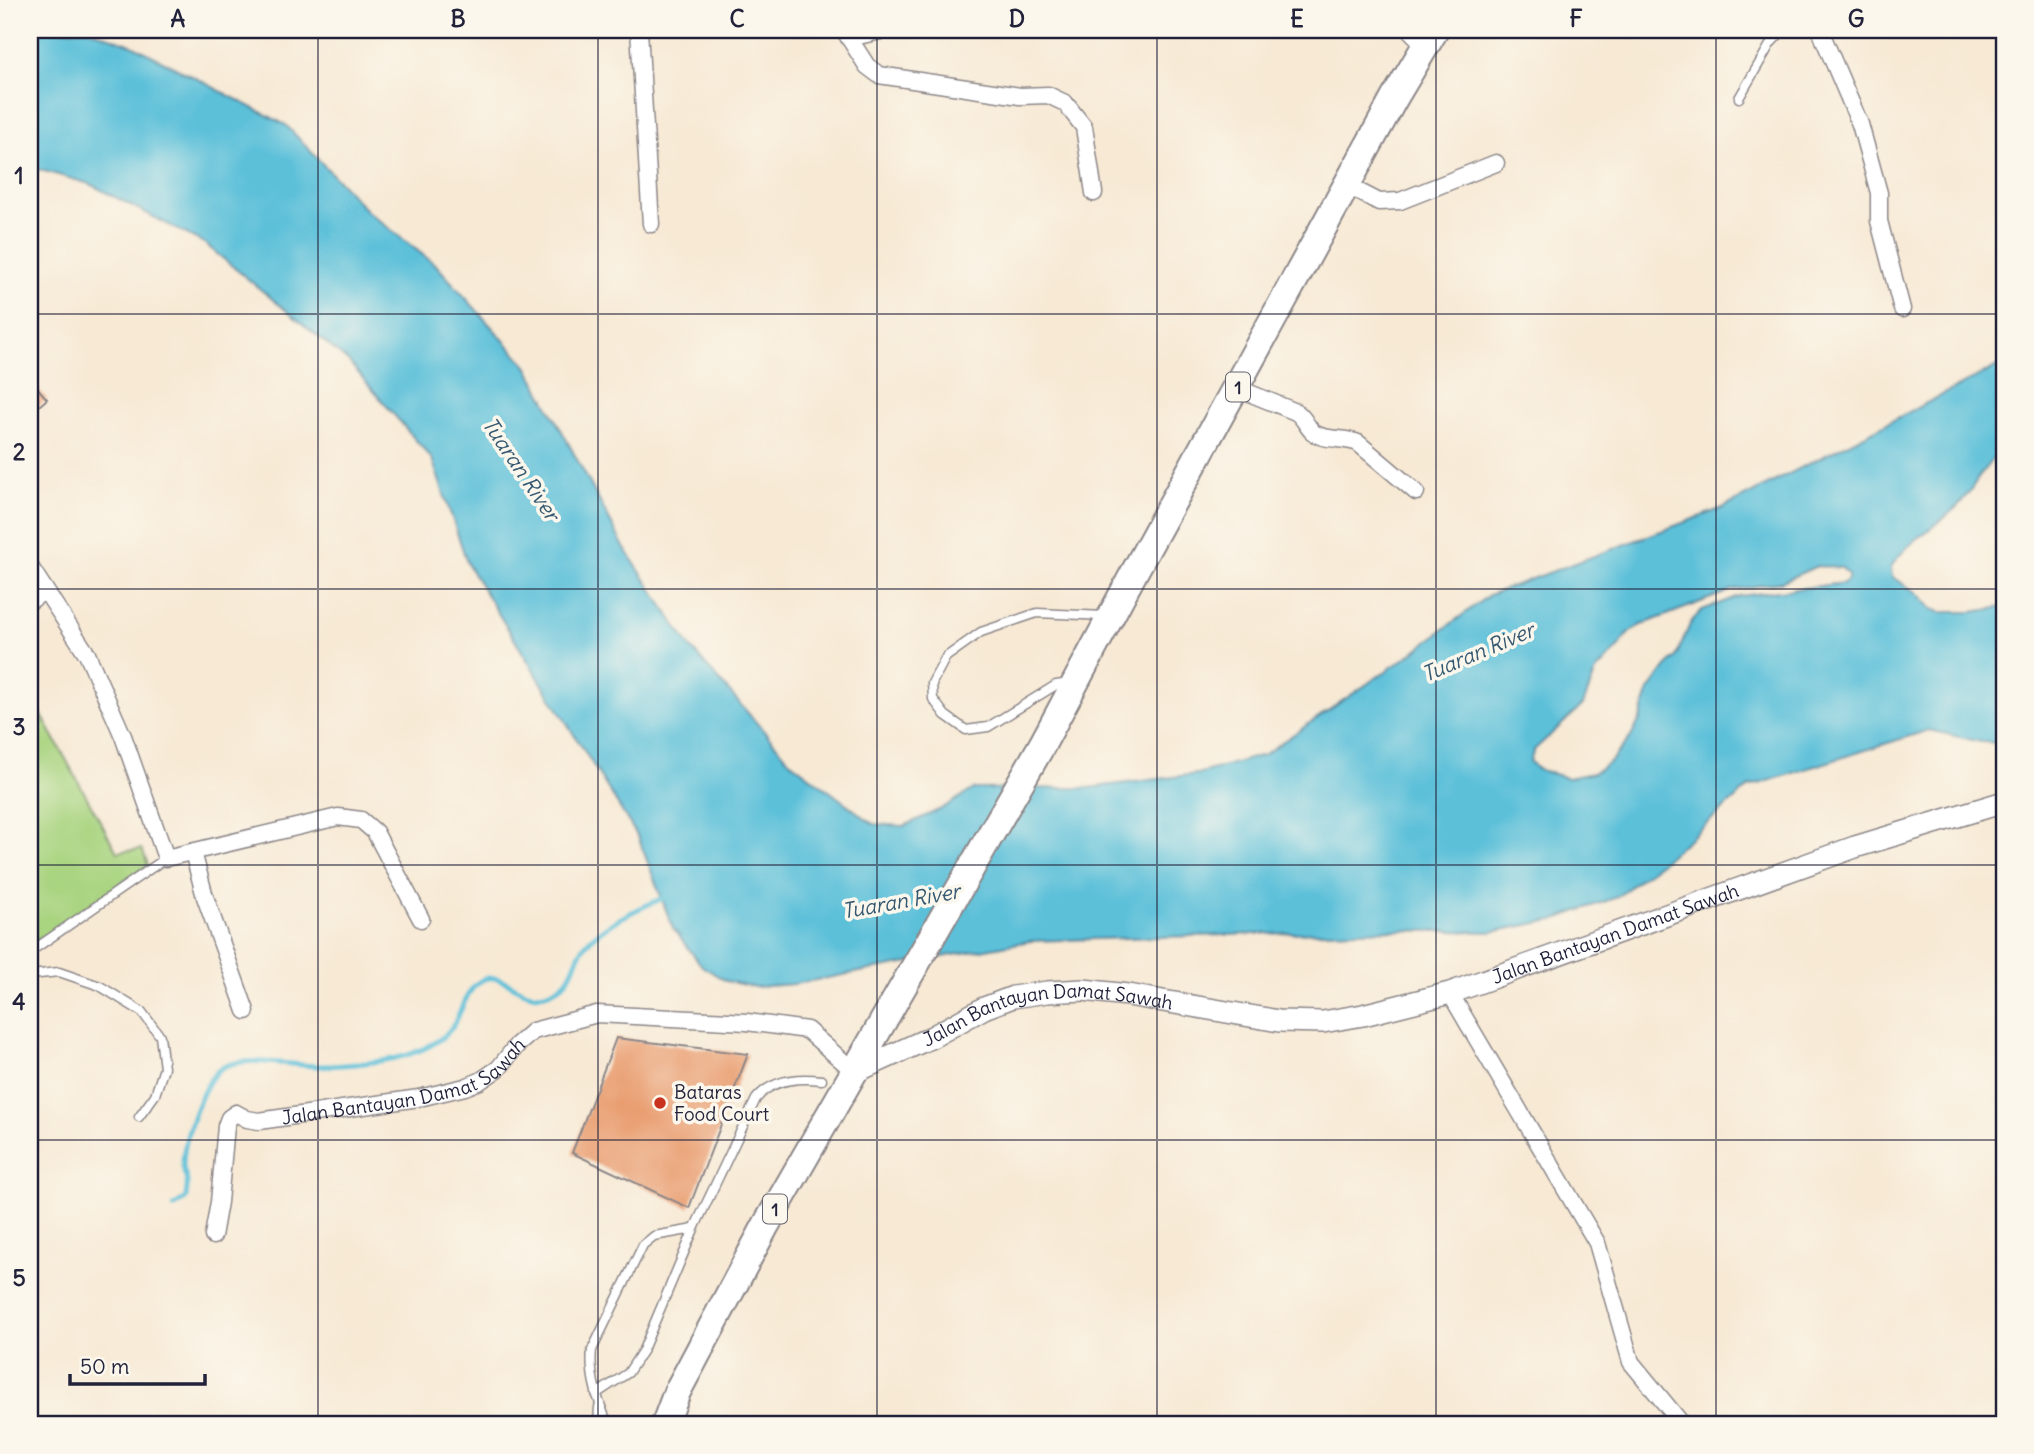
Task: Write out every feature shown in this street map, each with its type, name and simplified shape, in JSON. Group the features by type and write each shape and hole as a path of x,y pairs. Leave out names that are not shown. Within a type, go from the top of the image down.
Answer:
{"highway":[{"name":"1","path":"665,1424 677,1392 778,1203 1042,745 1348,186 1424,35"},
{"name":"1","path":"650,1424 677,1392"}],"street":[{"path":"639,30 651,224"},
{"path":"885,30 847,34 867,66 879,75 1020,96 1048,95 1065,103 1084,127 1094,193"},
{"path":"1820,30 1860,124 1879,193 1879,221 1902,309"},
{"path":"1348,186 1379,202 1400,201 1496,163"},
{"path":"1237,388 1296,412 1304,418 1311,431 1320,436 1347,438 1358,443 1416,492"},
{"path":"30,567 87,654 123,736 166,858 338,817 361,820 375,832 421,919"},
{"path":"30,600 45,590"},
{"name":"Jalan Bantayan Damat Sawah","path":"213,1236 226,1126 229,1118 236,1113 258,1121 419,1098 466,1087 499,1068 517,1045 533,1031 568,1020 597,1014 747,1022 807,1030 855,1072 932,1037 984,1008 1013,998 1047,992 1083,990 1116,993 1279,1021 1323,1022 1450,993 1855,847 2004,802"},
{"path":"193,852 205,897 246,1011"},
{"path":"1450,993 1597,1243 1631,1362 1682,1424"}],"lane":[{"path":"1739,98 1772,43 1783,30"},
{"path":"1072,690 1063,684 1056,685 988,727 966,730 945,715 933,699 932,683 946,657 981,632 1037,613 1111,617"},
{"path":"30,952 166,858"},
{"path":"30,975 59,972 100,986 142,1012 160,1036 164,1068 155,1095 139,1117"},
{"path":"596,1394 628,1373 643,1350 694,1228 756,1099 764,1090 779,1083 805,1078 822,1080"},
{"path":"608,1424 596,1394 592,1350 643,1245 654,1236 694,1228"},
{"path":"598,1424 599,1404"}],"green space":[{"path":"35,703 117,852 142,849 148,865 30,946 30,705"}],"water":[{"name":"Tuaran River","path":"30,30 90,30 132,45 286,125 367,211 437,266 527,366 625,549 690,647 791,762 873,824 904,826 941,809 974,789 1088,788 1197,774 1263,755 1411,654 1489,595 1723,508 2004,363 2004,449 1992,460 1955,509 1906,548 1891,567 1892,577 1916,592 1932,609 1940,612 1972,612 2004,607 2004,743 1981,742 1929,730 1749,787 1617,897 1553,920 1492,932 1389,930 1030,941 794,984 755,987 726,981 702,966 673,928 638,837 468,565 432,459 349,362 204,243 90,184 30,167","holes":["1817,566 1842,568 1848,574 1844,583 1739,596 1702,610 1691,622 1676,657 1648,692 1641,717 1631,737 1611,761 1593,773 1567,778 1537,769 1530,761 1534,750 1583,705 1596,671 1629,633 1641,625 1732,590 1781,582"]}],"building":[{"path":"30,379 47,399 30,414"},
{"name":"Bataras Food Court","path":"616,1038 748,1054 689,1208 572,1153"}],"waterway":[{"path":"174,1207 186,1198 184,1157 194,1115 206,1087 220,1069 253,1061 318,1066 353,1064 392,1059 418,1051 448,1032 473,988 484,979 499,979 531,994 548,993 565,982 580,953 600,931 627,914 666,897"}],"place":[{"name":"Bataras Food Court","path":"660,1103"}]}
